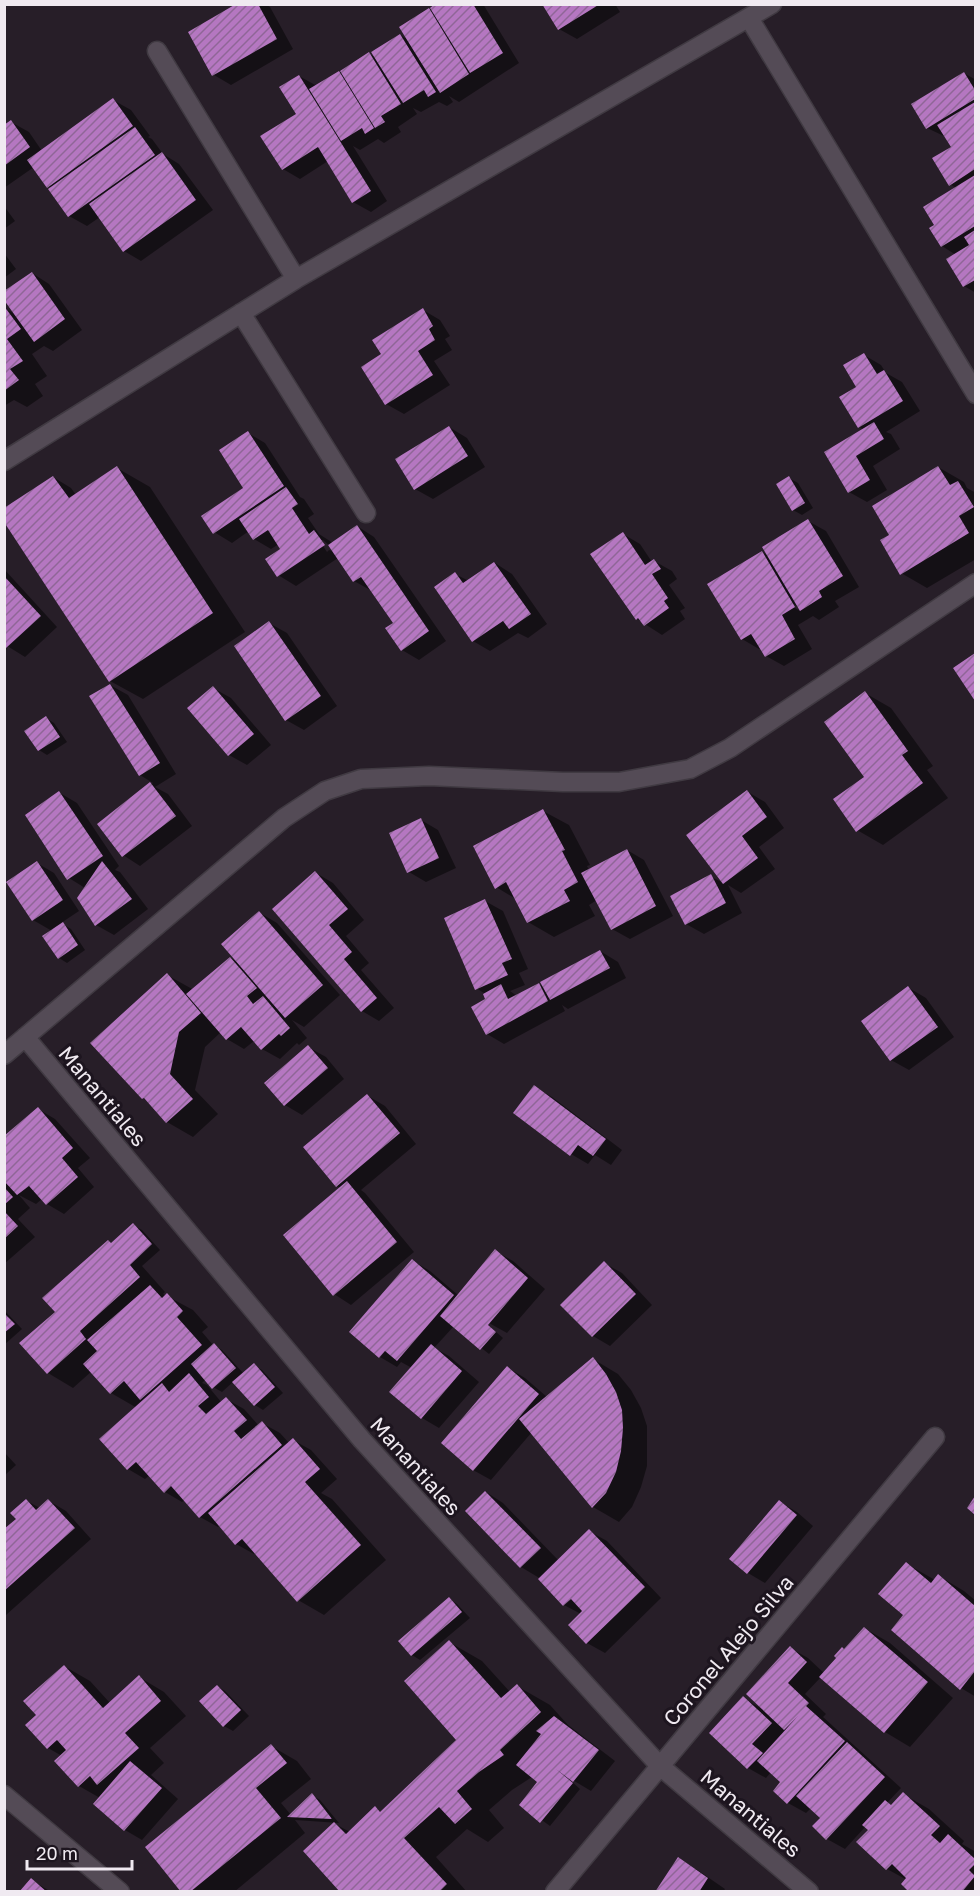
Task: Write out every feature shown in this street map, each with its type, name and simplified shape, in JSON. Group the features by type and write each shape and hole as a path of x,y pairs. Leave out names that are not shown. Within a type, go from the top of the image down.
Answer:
{"street":[{"path":"4,461 296,279 772,4"},
{"path":"749,18 975,394"},
{"path":"157,51 296,279"},
{"path":"241,314 366,513"},
{"path":"4,1055 285,818 325,791 360,778 429,776 619,782 690,768 730,748 760,729 975,583"},
{"name":"Manantiales","path":"25,1037 362,1440 660,1766 809,1892"},
{"name":"Coronel Alejo Silva","path":"555,1892 935,1437"},
{"path":"4,1795 120,1892"}],"building":[{"path":"236,4 258,4 277,39 212,76 188,32"},
{"path":"435,4 473,4 503,53 470,73 430,8"},
{"path":"542,4 600,4 558,30"},
{"path":"429,8 469,74 440,93 399,27"},
{"path":"400,34 436,92 428,97 424,90 403,103 371,52"},
{"path":"369,52 401,104 381,116 385,122 375,128 340,71"},
{"path":"339,71 374,128 365,134 362,128 341,141 309,89"},
{"path":"964,72 975,90 975,99 926,129 911,104"},
{"path":"299,75 371,191 352,203 318,147 282,170 260,136 296,114 279,87"},
{"path":"113,98 133,126 47,188 27,160"},
{"path":"975,102 975,169 949,186 932,158 951,147 937,125"},
{"path":"11,120 30,147 4,166 4,125"},
{"path":"135,127 155,155 68,217 48,189"},
{"path":"162,152 196,200 123,252 89,204"},
{"path":"975,175 975,226 941,247 929,228 934,225 923,207"},
{"path":"975,230 975,280 963,287 946,259 969,245 964,237"},
{"path":"32,272 65,319 34,342 4,300 4,291"},
{"path":"4,306 21,329 7,339 23,361 10,369 19,380 4,391"},
{"path":"423,308 433,326 429,329 435,340 418,351 433,375 385,405 361,367 381,354 372,340"},
{"path":"864,353 877,374 884,370 903,401 858,428 839,397 856,387 843,365"},
{"path":"874,422 884,439 856,456 870,480 848,493 824,452"},
{"path":"449,426 468,456 414,490 395,459"},
{"path":"248,431 284,486 213,534 201,516 243,488 219,450"},
{"path":"117,466 213,613 109,682 4,522 4,508 53,476 69,498"},
{"path":"938,466 950,485 958,481 974,507 959,516 969,533 900,575 880,540 889,535 872,506"},
{"path":"789,476 805,503 792,511 776,484"},
{"path":"286,487 298,504 292,508 309,534 314,530 325,545 277,577 265,559 280,549 268,530 253,540 239,519"},
{"path":"808,519 843,576 819,591 822,597 800,611 762,547"},
{"path":"357,525 429,631 401,651 385,628 393,623 361,577 353,582 328,545"},
{"path":"623,532 645,565 654,559 661,569 652,574 668,598 664,601 669,608 644,626 638,618 636,620 590,554"},
{"path":"762,551 795,607 782,615 795,639 765,657 751,634 741,640 707,584"},
{"path":"494,562 531,614 509,629 503,621 472,642 434,587 455,572 463,583"},
{"path":"4,576 41,616 6,648 4,646"},
{"path":"269,621 321,696 285,721 234,646"},
{"path":"975,653 975,701 953,668"},
{"path":"110,684 160,763 139,776 89,696"},
{"path":"213,686 254,734 228,756 187,708"},
{"path":"865,691 908,751 902,755 923,783 856,832 833,799 864,777 824,722"},
{"path":"46,716 60,737 38,751 24,731"},
{"path":"150,782 176,816 122,857 97,824"},
{"path":"747,790 767,817 742,836 758,858 723,884 686,835"},
{"path":"59,791 103,856 67,880 25,815"},
{"path":"543,809 565,850 562,851 578,882 564,890 570,901 527,923 506,882 495,889 473,846"},
{"path":"421,818 439,858 407,873 389,833"},
{"path":"627,849 656,906 611,930 581,873"},
{"path":"37,861 63,900 32,921 6,882"},
{"path":"102,861 132,899 95,926 77,898"},
{"path":"315,871 348,909 329,925 352,952 344,959 377,998 361,1012 272,909"},
{"path":"711,874 726,903 685,925 670,896"},
{"path":"485,899 512,959 502,963 508,975 475,990 444,918"},
{"path":"259,911 323,985 285,1018 221,944"},
{"path":"63,922 78,945 58,959 42,936"},
{"path":"600,950 610,968 550,1000 540,982"},
{"path":"230,957 257,988 247,996 253,1004 263,996 290,1028 281,1036 279,1034 261,1050 241,1027 226,1040 186,994"},
{"path":"167,973 201,1013 179,1032 170,1074 193,1099 166,1123 90,1043"},
{"path":"539,983 548,1001 486,1035 471,1007 485,999 483,994 501,984 508,999"},
{"path":"908,986 938,1027 890,1061 861,1021"},
{"path":"308,1045 328,1068 284,1106 264,1083"},
{"path":"534,1085 606,1139 593,1156 578,1145 570,1156 513,1113"},
{"path":"367,1094 400,1133 336,1187 303,1147"},
{"path":"38,1107 73,1148 62,1158 78,1177 46,1205 29,1186 17,1195 4,1181 4,1136"},
{"path":"347,1181 397,1242 333,1296 283,1235"},
{"path":"4,1187 13,1197 4,1205"},
{"path":"4,1211 18,1226 4,1239"},
{"path":"133,1223 152,1244 130,1265 140,1277 80,1331 86,1339 47,1374 19,1343 55,1312 42,1298 108,1240 111,1243"},
{"path":"495,1249 528,1278 488,1325 496,1332 480,1350 440,1316"},
{"path":"412,1259 454,1295 397,1361 385,1351 379,1358 349,1332"},
{"path":"604,1261 636,1294 592,1337 560,1305"},
{"path":"150,1285 162,1298 167,1293 183,1311 177,1317 202,1345 140,1400 124,1381 110,1394 83,1364 97,1351 87,1340"},
{"path":"4,1313 15,1324 4,1333"},
{"path":"214,1343 236,1368 212,1389 191,1364"},
{"path":"431,1344 462,1371 421,1419 389,1392"},
{"path":"593,1357 616,1392 622,1410 623,1428 616,1472 606,1493 592,1508 519,1419"},
{"path":"254,1363 275,1387 254,1406 232,1382"},
{"path":"507,1366 539,1394 473,1471 441,1443"},
{"path":"189,1373 209,1397 198,1406 206,1414 226,1397 247,1420 234,1431 241,1439 262,1421 282,1445 199,1518 171,1486 164,1493 136,1462 127,1470 99,1439 162,1383 169,1392"},
{"path":"293,1438 320,1469 305,1482 361,1545 297,1602 242,1539 235,1545 208,1513"},
{"path":"485,1491 541,1548 520,1568 465,1511"},
{"path":"975,1496 975,1515 967,1508"},
{"path":"26,1499 36,1510 48,1499 75,1528 4,1591 4,1529 16,1519 10,1513"},
{"path":"779,1500 797,1515 747,1574 729,1559"},
{"path":"589,1529 645,1587 586,1644 568,1625 582,1611 571,1599 563,1606 538,1579"},
{"path":"906,1562 931,1583 938,1574 975,1606 975,1671 960,1690 891,1630 903,1615 878,1594"},
{"path":"449,1597 462,1612 411,1656 398,1641"},
{"path":"864,1627 928,1682 884,1733 819,1677 836,1658 834,1656 842,1647 844,1649"},
{"path":"449,1640 501,1698 517,1684 541,1712 500,1750 504,1755 457,1791 472,1809 455,1824 439,1807 404,1838 447,1884 439,1892 340,1892 303,1851 334,1822 346,1834 375,1806 380,1812 456,1740 404,1681"},
{"path":"790,1646 807,1662 788,1683 809,1703 806,1706 845,1741 787,1804 773,1791 780,1782 757,1761 798,1716 784,1730 746,1694"},
{"path":"64,1665 103,1708 139,1675 161,1701 125,1733 139,1748 97,1785 90,1776 78,1787 54,1761 66,1750 57,1740 47,1749 25,1725 36,1715 23,1701"},
{"path":"217,1685 241,1710 223,1727 199,1701"},
{"path":"743,1696 772,1723 752,1744 763,1753 747,1769 709,1733"},
{"path":"554,1716 599,1750 573,1782 556,1769 573,1783 540,1823 519,1805 537,1782 516,1765 541,1734 536,1731"},
{"path":"847,1742 885,1777 826,1840 812,1826 820,1818 796,1796"},
{"path":"271,1744 287,1763 256,1788 281,1818 190,1892 181,1892 145,1847"},
{"path":"130,1761 162,1788 124,1831 93,1804"},
{"path":"903,1792 940,1826 931,1835 940,1843 948,1834 975,1859 975,1864 969,1870 975,1876 962,1892 909,1892 901,1884 906,1878 892,1864 886,1870 856,1842 868,1830 862,1825 885,1800 891,1805"},
{"path":"312,1793 332,1819 287,1817"},
{"path":"678,1857 708,1878 699,1892 655,1892"},
{"path":"31,1878 47,1892 19,1892"}]}
